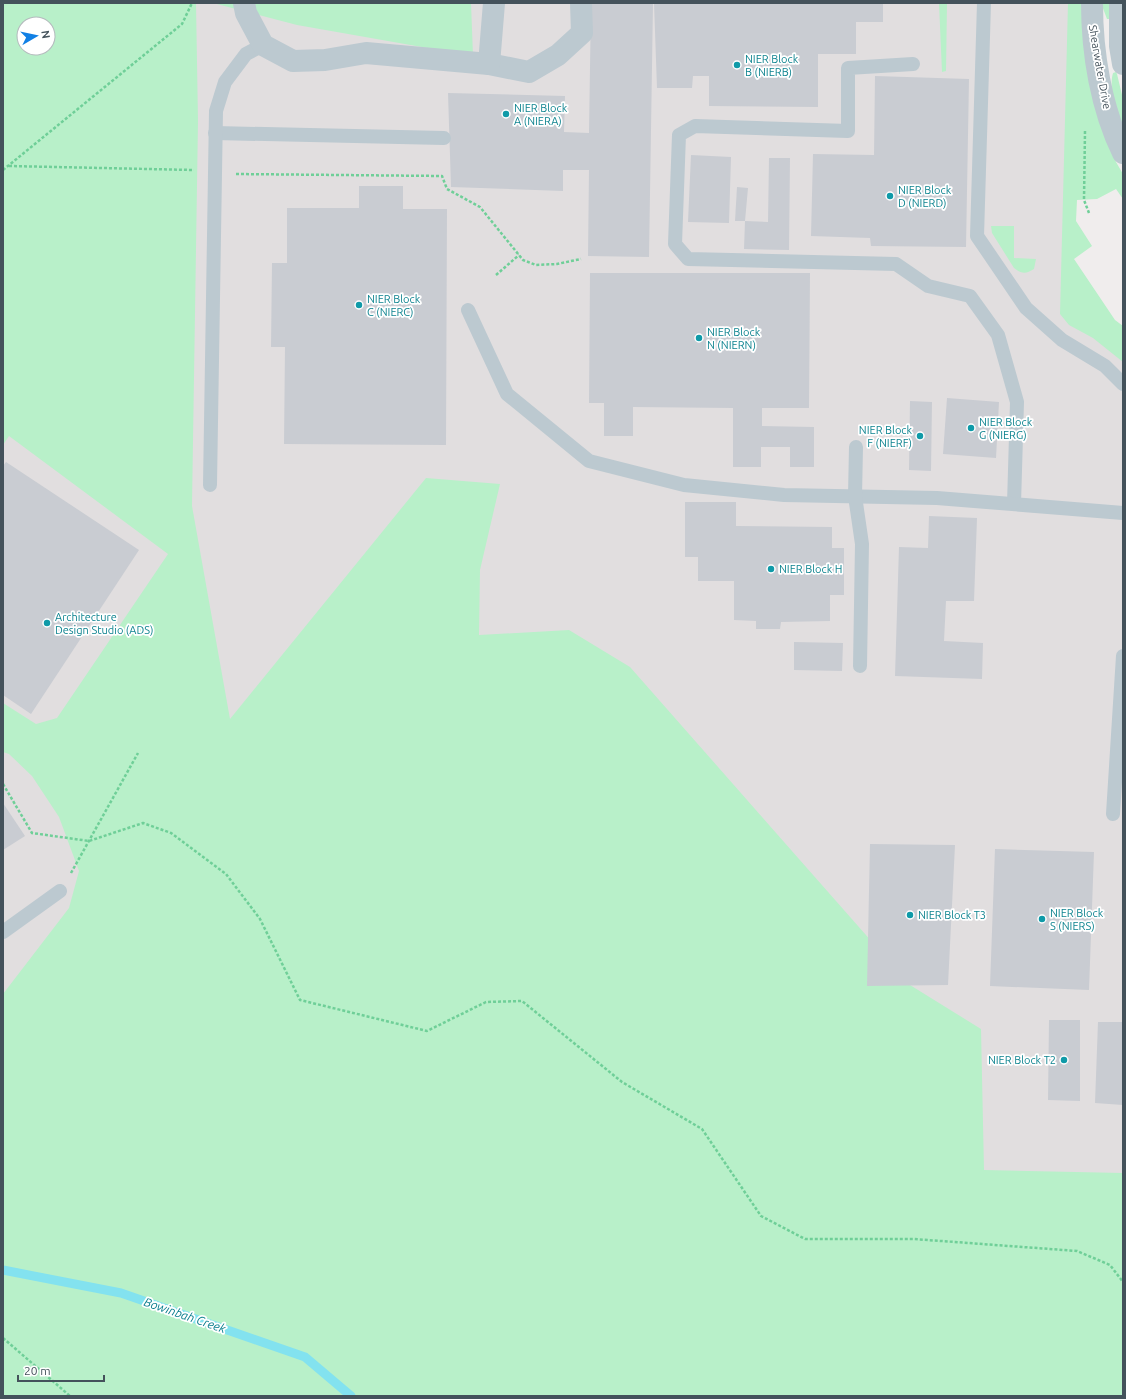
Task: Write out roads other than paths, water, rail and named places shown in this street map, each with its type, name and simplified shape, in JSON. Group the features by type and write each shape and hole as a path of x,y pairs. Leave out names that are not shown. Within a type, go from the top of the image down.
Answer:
{"street":[{"path":"244,3 246,13 263,45 293,61 325,60 366,53 489,64 529,72 558,55 582,33 581,3"},
{"path":"489,64 494,3"},
{"name":"Shearwater Drive","path":"1092,3 1095,49 1105,104 1114,134 1123,153"},
{"path":"1095,49 1122,55 1120,3"}],"lane":[{"path":"984,3 977,236 1026,308 1062,340 1105,366 1123,384"},
{"path":"210,485 216,111 225,82 246,54 263,45"},
{"path":"913,64 848,68 848,131 695,126 679,135 675,244 688,259 896,264 928,286 970,296 998,335 1017,402 1014,504"},
{"path":"215,133 444,138"},
{"path":"468,310 507,394 589,461 684,485 784,495 937,498 1123,513"},
{"path":"856,447 855,496 862,544 860,666"},
{"path":"1113,814 1123,656"},
{"path":"3,932 60,891"}],"waterway":[{"name":"Bowinbah Creek","path":"3,1270 121,1293 305,1357 351,1396"}],"place":[{"name":"NIER Block B (NIERB)","path":"737,65"},
{"name":"NIER Block A (NIERA)","path":"506,114"},
{"name":"NIER Block D (NIERD)","path":"890,196"},
{"name":"NIER Block C (NIERC)","path":"359,305"},
{"name":"NIER Block N (NIERN)","path":"699,338"},
{"name":"NIER Block G (NIERG)","path":"971,428"},
{"name":"NIER Block F (NIERF)","path":"920,436"},
{"name":"NIER Block H","path":"771,569"},
{"name":"Architecture Design Studio (ADS)","path":"47,623"},
{"name":"NIER Block T3","path":"910,915"},
{"name":"NIER Block S (NIERS)","path":"1042,919"},
{"name":"NIER Block T2","path":"1064,1060"}]}
